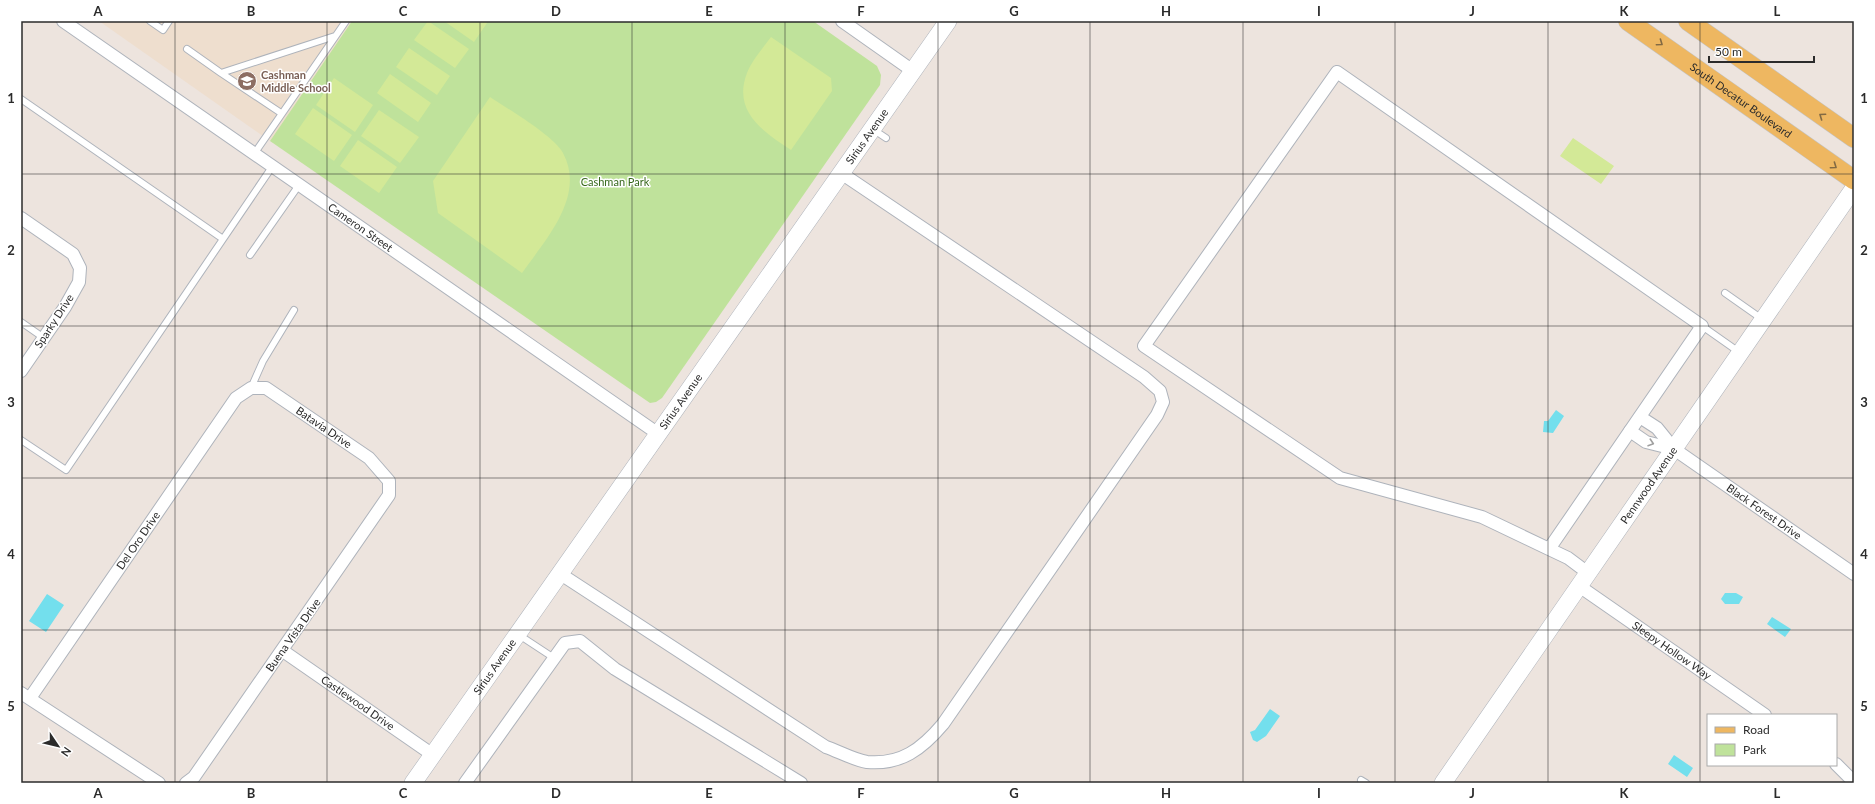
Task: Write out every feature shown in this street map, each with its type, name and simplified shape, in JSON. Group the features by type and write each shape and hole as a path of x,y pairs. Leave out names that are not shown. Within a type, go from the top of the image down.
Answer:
{"main road":[{"name":"South Decatur Boulevard","path":"1628,21 1854,180"},
{"path":"1688,21 1854,138"}],"street":[{"name":"Cameron Street","path":"63,21 657,433"},
{"path":"842,21 913,71"},
{"name":"Sirius Avenue","path":"413,783 657,433 948,21"},
{"name":"Sleepy Hollow Way","path":"1702,326 1337,72 1144,346 1340,478 1482,517 1568,558 1584,580 1764,714"},
{"path":"559,574 826,747 866,762 889,761 908,756 929,741 943,724 1157,415 1163,402 1160,391 1144,377 841,173"},
{"name":"Pennwood Avenue","path":"1443,783 1854,188"},
{"name":"Sparky Drive","path":"21,218 73,254 80,268 79,282 65,307 21,371"},
{"path":"1549,550 1702,326"},
{"name":"Batavia Drive","path":"252,388 266,388 369,458 389,482"},
{"name":"Del Oro Drive","path":"25,696 236,398 252,388"},
{"path":"1640,417 1657,428 1674,449"},
{"path":"1630,431 1646,442 1674,449"},
{"name":"Black Forest Drive","path":"1674,449 1854,574"},
{"name":"Buena Vista Drive","path":"186,783 194,777 389,495 389,482"},
{"path":"465,783 565,643 580,641 615,669 801,783"},
{"name":"Castlewood Drive","path":"282,651 433,755"},
{"path":"25,696 159,783"},
{"path":"1837,765 1854,782"}],"lane":[{"path":"150,21 163,30 169,21"},
{"path":"254,154 346,21"},
{"path":"221,73 335,36"},
{"path":"188,49 281,114"},
{"path":"21,99 223,239"},
{"path":"872,129 886,138"},
{"path":"21,440 66,470 272,167"},
{"path":"250,255 299,185"},
{"path":"1725,293 1763,320"},
{"path":"252,388 263,360 294,310"},
{"path":"21,322 44,338"},
{"path":"1702,326 1740,353"},
{"path":"517,634 554,658"}],"shaded area":[{"name":"Cashman Middle School","path":"99,21 352,21 270,141"}],"green space":[{"name":"Cashman Park","path":"352,21 813,21 877,66 881,75 880,85 662,398 656,402 650,403 270,141"},
{"path":"428,21 469,49 455,68 414,40"},
{"path":"444,21 485,21 487,23 474,42"},
{"path":"771,37 831,78 832,91 791,150 761,128 747,110 744,99 743,87 749,68"},
{"path":"409,48 450,76 437,95 396,67"},
{"path":"390,74 431,103 418,122 377,93"},
{"path":"334,78 373,105 355,132 316,105"},
{"path":"490,97 530,123 558,146 563,153 569,169 570,185 560,216 542,246 522,273 438,213 433,181"},
{"path":"313,108 352,135 334,161 295,134"},
{"path":"379,110 419,137 400,163 361,136"},
{"path":"1573,138 1614,166 1601,184 1560,156"},
{"path":"358,140 397,167 379,193 340,166"}],"water":[{"path":"1556,410 1564,416 1553,433 1543,432 1544,421 1548,421"},
{"path":"1725,593 1736,593 1743,597 1739,604 1725,604 1721,599"},
{"path":"47,594 64,605 46,632 29,621"},
{"path":"1772,617 1791,629 1785,637 1767,624"},
{"path":"1270,709 1280,716 1266,736 1257,742 1253,740 1250,732 1255,730"},
{"path":"1674,755 1693,768 1687,777 1668,764"}],"place":[{"name":"Cashman Middle School","path":"247,81"}]}
